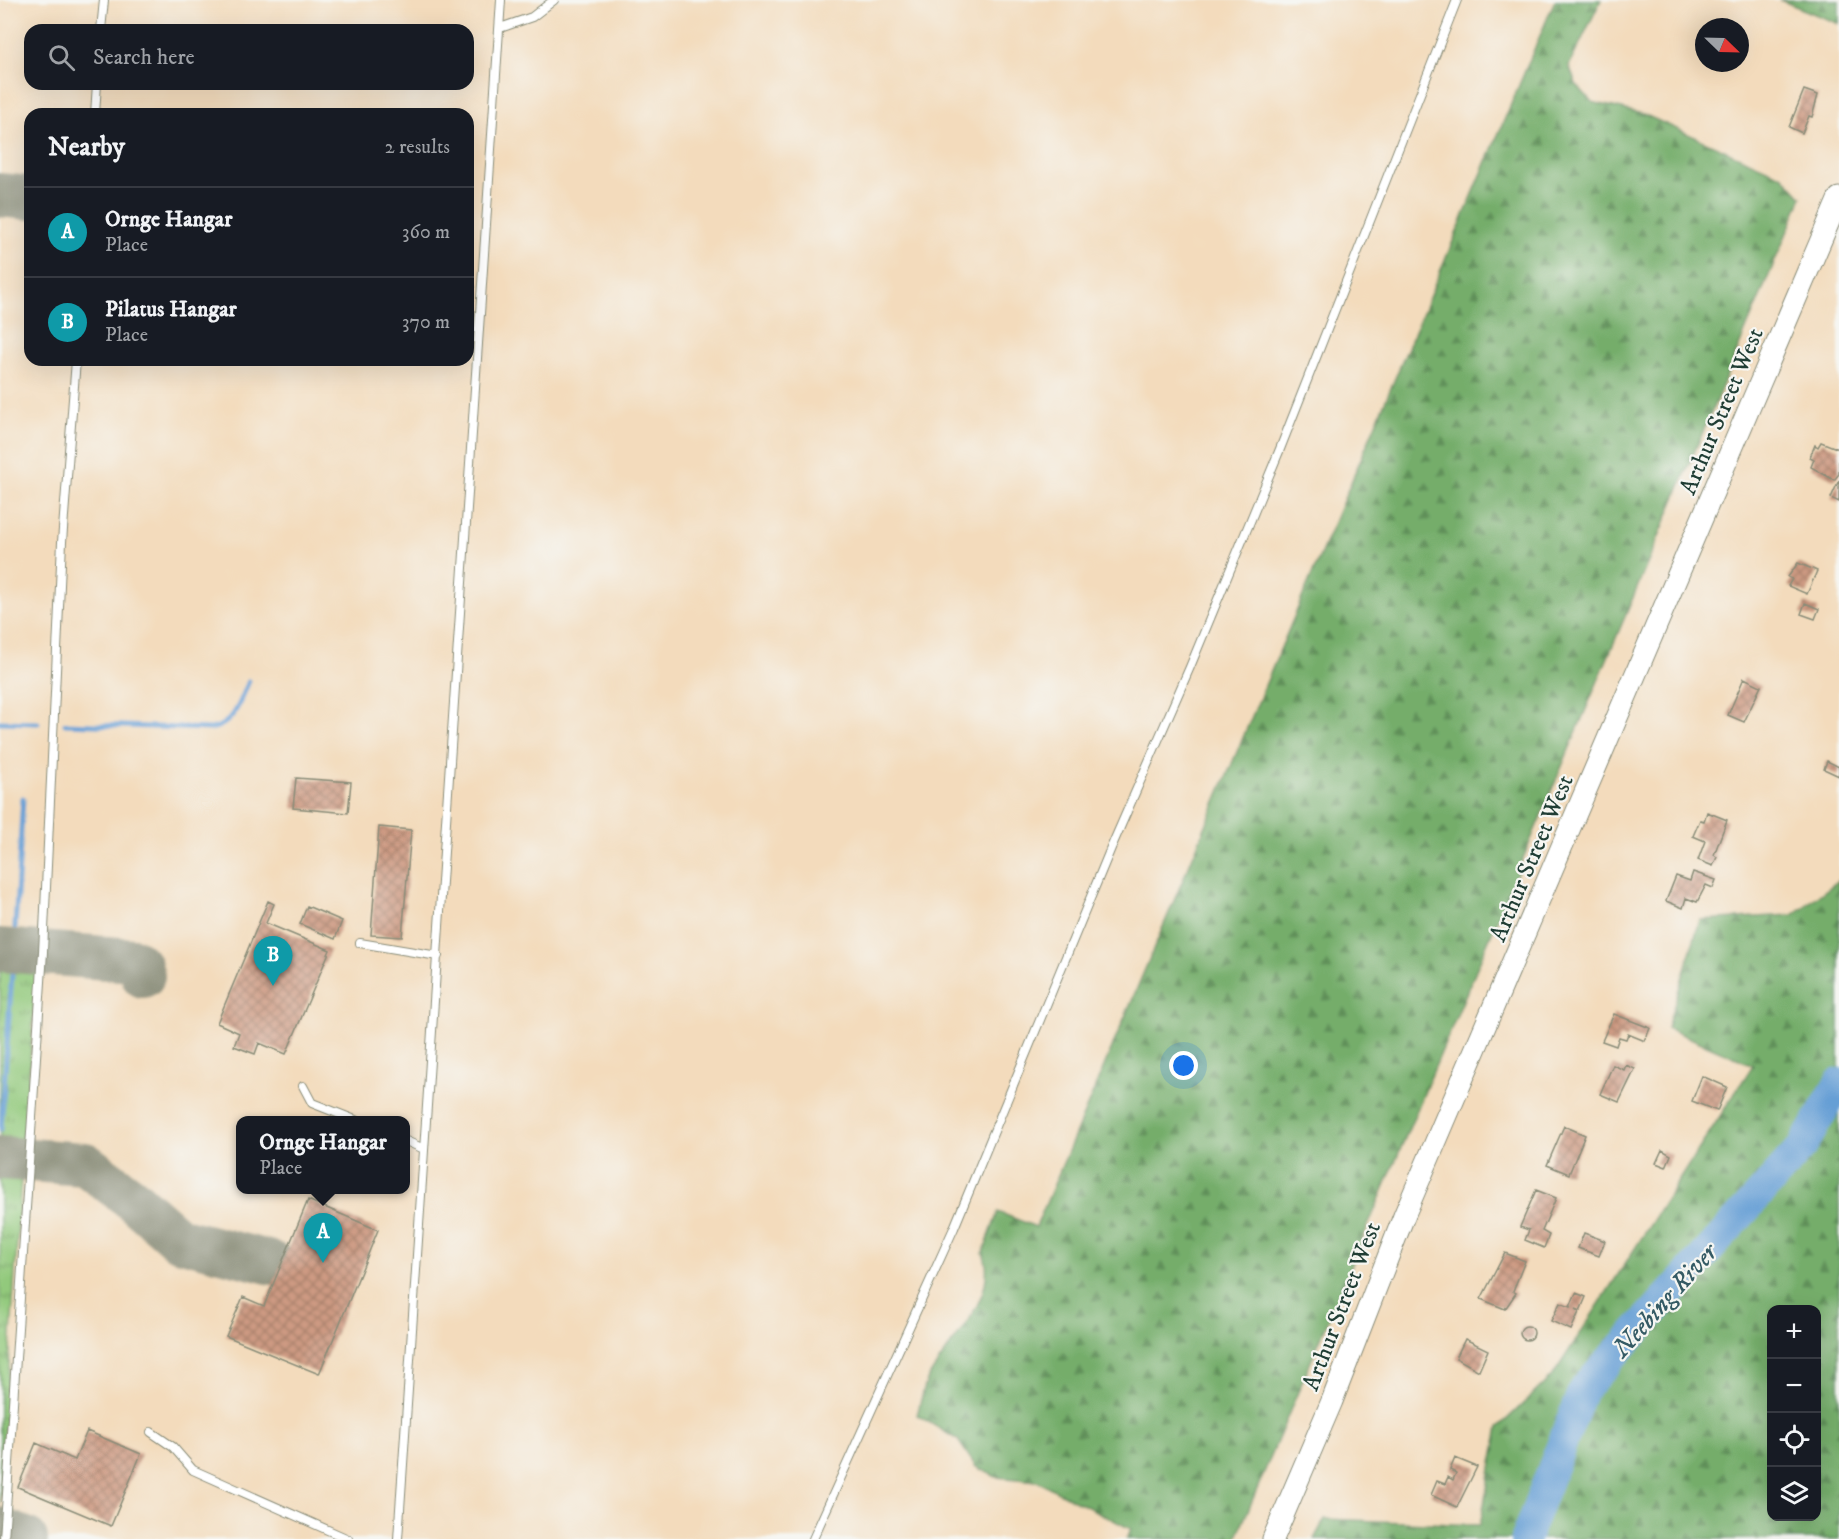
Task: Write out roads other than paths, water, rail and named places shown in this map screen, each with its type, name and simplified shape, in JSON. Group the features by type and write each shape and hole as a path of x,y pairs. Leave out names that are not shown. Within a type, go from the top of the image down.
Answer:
{"main road":[{"name":"Arthur Street West","path":"1273,1539 1337,1390 1408,1206 1839,198"}],"lane":[{"path":"102,24 104,0"},
{"path":"398,1539 501,0"},
{"path":"500,28 532,17 554,0"},
{"path":"813,1539 954,1228 1111,848 1190,667 1280,449 1457,0"},
{"path":"95,108 97,90"},
{"path":"4,1539 43,952 62,542 76,366"},
{"path":"360,943 438,956"},
{"path":"303,1086 312,1103 345,1116"},
{"path":"410,1143 424,1149"},
{"path":"151,1432 173,1447 193,1470 348,1539"}],"waterway":[{"path":"65,724 211,729 226,722 236,711 249,681"},
{"path":"0,722 38,723"},
{"path":"15,927 23,798"},
{"path":"1,1129 12,974"},
{"name":"Neebing River","path":"1525,1539 1583,1390 1803,1146 1839,1083"}],"place":[{"name":"Pilatus Hangar","path":"273,986"},
{"name":"Ornge Hangar","path":"323,1263"}]}
